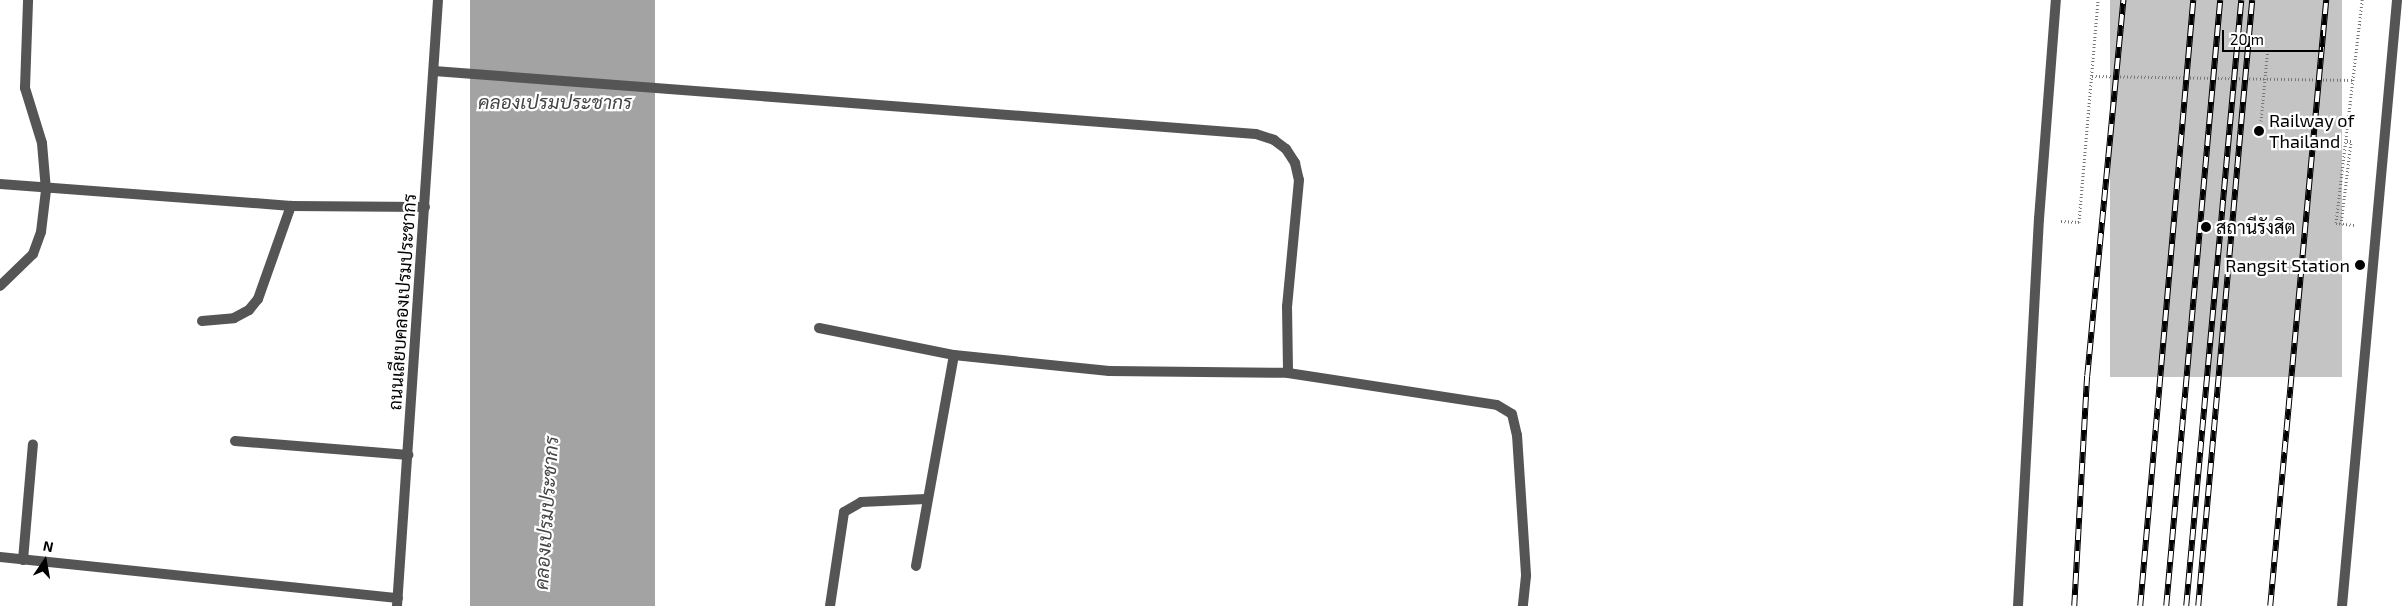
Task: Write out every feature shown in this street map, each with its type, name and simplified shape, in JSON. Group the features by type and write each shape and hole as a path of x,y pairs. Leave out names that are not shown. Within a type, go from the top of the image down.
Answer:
{"street":[{"path":"0,286 33,254 41,232 46,190 42,143 25,88 28,0"},
{"name":"ถนนเลียบคลองเปรมประชากร","path":"397,602 438,0"},
{"path":"2018,606 2039,219 2056,0"},
{"path":"2342,606 2397,0"},
{"path":"434,71 683,92 1256,134 1274,140 1286,149 1295,163 1300,180 1287,306 1288,373"},
{"path":"0,184 46,190 291,206 425,207"},
{"path":"202,321 234,318 249,310 258,299 291,206"},
{"path":"819,328 954,355 1109,371 1288,373 1462,397 1497,405 1512,414 1518,434 1526,576 1523,606"},
{"path":"916,566 926,499 954,355"},
{"path":"235,441 408,455"},
{"path":"23,560 33,444"},
{"path":"830,606 844,512 861,502 926,499"},
{"path":"0,557 397,602"}],"path":[{"path":"2079,222 2098,0"},
{"path":"2336,224 2362,0"},
{"path":"2261,121 2268,46"},
{"path":"2092,76 2353,80"},
{"path":"2341,224 2351,141 2346,141"}],"water":[{"name":"คลองเปรมประชากร","path":"470,0 655,0 655,606 470,606"}],"building":[{"name":"สถานีรังสิต","path":"2110,0 2342,0 2342,377 2110,377"}],"railway":[{"path":"2074,606 2087,376 2123,0"},
{"path":"2140,606 2193,0"},
{"path":"2166,606 2220,0"},
{"path":"2186,606 2241,0"},
{"path":"2198,606 2252,0"},
{"path":"2270,606 2326,0"}],"place":[{"name":"Railway of Thailand","path":"2259,131"},
{"name":"สถานีรังสิต","path":"2206,227"},
{"name":"Rangsit Station","path":"2360,265"}]}
